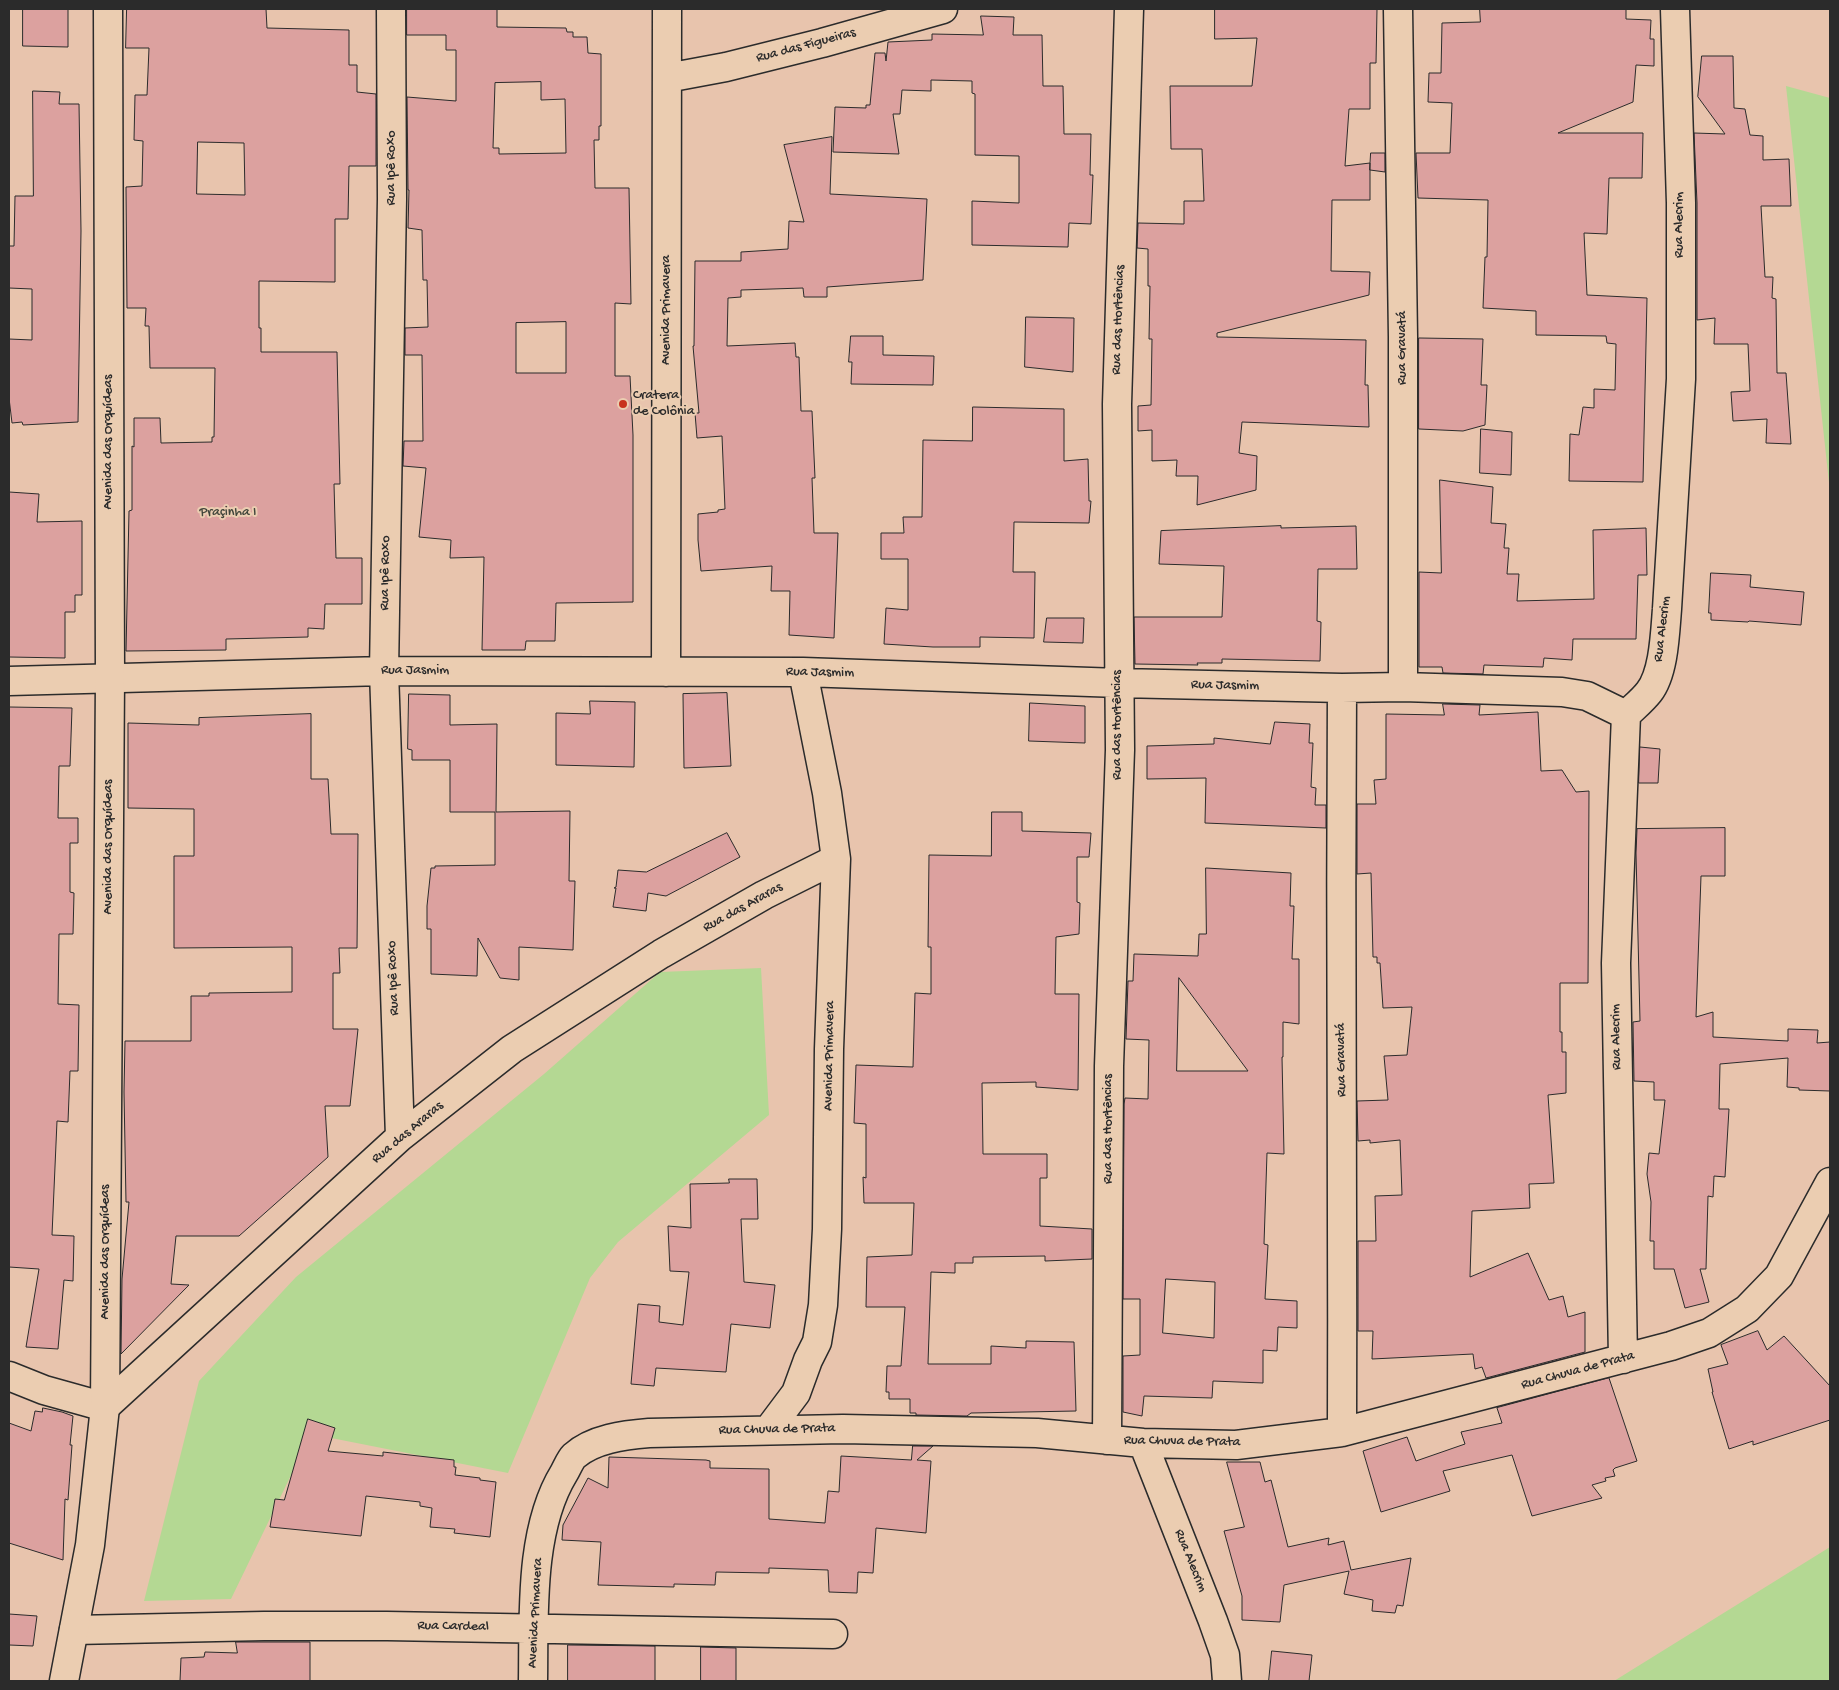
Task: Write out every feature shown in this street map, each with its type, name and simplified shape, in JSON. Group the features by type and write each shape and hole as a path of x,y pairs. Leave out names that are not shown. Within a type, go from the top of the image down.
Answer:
{"street":[{"name":"Avenida das Orquídeas","path":"64,1681 90,1545 105,1407 110,677 108,9"},
{"name":"Rua Ipê Roxo","path":"391,9 392,199 384,671 400,1137"},
{"name":"Avenida Primavera","path":"666,672 667,9"},
{"name":"Rua das Figueiras","path":"667,78 726,67 796,50 891,16 943,9"},
{"name":"Rua das Hortências","path":"1107,1440 1109,1066 1120,750 1116,404 1129,9"},
{"name":"Rua Gravatá","path":"1398,9 1403,337 1403,687"},
{"name":"Rua Alecrim","path":"1623,1359 1616,963 1626,715 1649,692 1657,676 1664,646 1668,609 1681,379 1681,203 1675,9"},
{"name":"Rua Jasmim","path":"9,681 384,671 803,672 1119,683 1342,688 1403,687 1562,692 1586,696 1626,715"},
{"name":"Avenida Primavera","path":"770,1429 796,1393 817,1342 822,1305 827,1229 829,1049 836,859 827,793 803,672"},
{"name":"Rua Gravatá","path":"1342,688 1340,901 1343,1126 1342,1432"},
{"name":"Rua das Araras","path":"105,1407 400,1137 512,1049 660,954 764,895 836,859"},
{"name":"Rua Chuva de Prata","path":"546,1516 557,1485 574,1457 601,1440 630,1434 770,1429 1036,1433 1144,1443 1236,1445 1342,1432 1623,1359 1672,1346 1710,1333 1747,1310 1779,1276 1830,1182"},
{"path":"9,1376 44,1390 105,1407"},
{"name":"Rua Alecrim","path":"1144,1443 1225,1654 1227,1681"},
{"name":"Avenida Primavera","path":"533,1681 535,1572 546,1516"},
{"name":"Rua Cardeal","path":"74,1630 264,1626 534,1628 833,1634"}],"green space":[{"path":"1786,86 1830,98 1830,492"},
{"path":"761,968 769,1115 618,1242 590,1278 508,1473 311,1434 231,1599 144,1601 199,1381 296,1277 544,1074 660,972"},
{"path":"1830,1547 1830,1681 1614,1681"}],"building":[{"path":"23,9 68,9 68,47 23,46"},
{"path":"127,9 266,9 267,28 349,30 349,65 357,65 357,92 376,94 376,166 349,166 348,219 335,219 335,282 259,281 261,352 337,352 340,484 334,484 336,558 362,558 362,604 325,604 324,629 308,628 308,637 226,639 226,650 126,651 129,511 132,510 134,418 160,418 161,443 212,442 212,437 214,437 215,368 150,368 149,326 145,326 146,308 127,308 126,187 142,186 143,141 134,140 135,95 147,95 149,48 126,48","holes":["198,142 244,143 245,195 197,194"]},
{"path":"407,9 497,9 497,27 566,28 567,32 573,32 573,37 587,37 588,53 601,54 601,126 599,126 599,140 594,140 595,188 629,188 631,304 615,303 615,376 630,376 633,435 633,602 556,603 555,641 526,641 525,650 482,650 484,557 450,558 451,540 419,537 426,468 403,466 404,441 423,441 422,355 405,355 405,328 428,327 427,280 423,280 422,230 408,228 407,97 456,101 456,50 446,50 446,35 407,35","holes":["541,82 541,100 565,99 566,153 499,154 499,148 493,148 495,83","566,322 566,373 516,373 516,323"]},
{"path":"1215,9 1377,9 1376,63 1370,63 1370,109 1349,109 1345,166 1370,163 1370,200 1332,200 1331,271 1370,272 1369,295 1217,333 1217,337 1366,340 1365,385 1368,385 1369,427 1242,422 1239,453 1257,456 1256,490 1197,505 1198,476 1176,476 1177,460 1152,461 1152,430 1138,431 1138,406 1151,405 1152,339 1149,339 1150,286 1148,286 1148,249 1137,248 1138,223 1184,224 1184,201 1204,201 1202,149 1171,149 1170,86 1252,86 1257,38 1215,39"},
{"path":"1480,9 1626,9 1626,19 1651,20 1650,39 1654,39 1654,66 1636,65 1633,102 1558,133 1643,133 1642,178 1609,178 1607,234 1584,233 1587,295 1647,298 1643,482 1569,481 1570,434 1579,435 1583,407 1594,408 1594,389 1615,390 1616,344 1607,343 1606,336 1536,335 1536,311 1483,308 1485,257 1487,257 1488,200 1418,198 1416,153 1450,153 1452,103 1428,102 1429,73 1441,73 1442,23 1480,22"},
{"path":"981,16 1014,17 1013,35 1042,35 1043,86 1063,86 1064,134 1091,134 1090,175 1093,175 1091,224 1069,223 1068,247 972,245 972,201 1019,203 1019,156 975,155 975,94 972,93 972,81 931,80 931,91 902,90 900,114 893,114 899,154 833,152 835,107 866,108 866,105 870,105 875,53 885,53 886,61 888,42 932,40 932,34 983,35"},
{"path":"1702,56 1733,56 1734,108 1745,109 1750,135 1763,136 1763,160 1789,159 1791,206 1761,206 1765,277 1773,277 1772,298 1776,299 1777,373 1786,373 1791,444 1766,443 1767,419 1733,421 1731,392 1750,391 1748,344 1714,344 1715,318 1697,320 1697,203 1694,133 1725,134 1698,97"},
{"path":"33,91 60,92 59,104 79,104 81,231 78,422 23,425 22,422 12,423 9,398 9,339 32,340 32,289 9,288 9,246 14,246 15,196 33,196"},
{"path":"832,137 830,194 927,199 923,280 827,287 827,297 804,297 803,288 741,290 741,297 728,298 727,346 795,343 796,357 799,357 801,411 812,411 815,478 812,478 814,533 838,533 834,638 789,635 790,591 771,591 772,566 701,571 698,514 718,512 718,510 725,509 722,436 697,438 695,413 699,413 693,346 695,261 741,261 741,252 788,249 789,221 804,222 784,145"},
{"path":"1371,153 1385,153 1385,172 1370,170"},
{"path":"1026,317 1074,318 1073,372 1025,367"},
{"path":"851,336 883,336 883,355 934,356 933,385 851,384 852,362 849,362"},
{"path":"1419,338 1483,339 1481,385 1487,385 1485,425 1463,431 1419,429"},
{"path":"973,407 1064,409 1064,461 1088,459 1089,501 1091,501 1089,523 1014,522 1013,572 1035,572 1034,638 980,637 980,647 884,644 886,608 908,610 908,559 881,559 881,533 904,533 903,517 922,517 923,440 972,441"},
{"path":"1481,429 1512,432 1511,475 1480,473"},
{"path":"1440,480 1493,487 1491,523 1506,524 1504,548 1509,548 1507,574 1519,574 1517,601 1594,599 1593,530 1646,528 1647,575 1638,575 1636,639 1573,639 1572,660 1544,658 1543,667 1484,665 1483,674 1443,673 1442,667 1419,667 1419,572 1441,573"},
{"path":"9,492 39,494 37,522 82,521 82,595 75,595 75,612 65,612 65,658 9,657"},
{"path":"1281,526 1281,528 1356,526 1357,569 1318,569 1317,621 1321,622 1320,661 1222,659 1222,663 1197,663 1198,665 1135,664 1134,617 1222,617 1224,566 1159,564 1161,531"},
{"path":"1711,573 1751,575 1750,587 1804,592 1801,625 1711,620 1711,613 1709,613"},
{"path":"1047,618 1084,618 1083,643 1044,642"},
{"path":"727,693 731,766 684,768 683,694"},
{"path":"409,694 450,695 450,725 497,724 496,812 570,811 569,881 575,881 573,950 519,947 519,980 500,978 478,938 477,976 431,974 431,929 427,929 427,906 431,868 435,868 435,866 495,865 495,812 450,812 450,760 412,760 412,750 408,749"},
{"path":"590,701 635,702 634,767 556,765 556,713 590,714"},
{"path":"1030,703 1085,706 1085,743 1029,741"},
{"path":"1443,704 1480,705 1479,715 1538,712 1541,771 1562,770 1576,792 1589,791 1588,983 1560,983 1560,1032 1562,1032 1562,1052 1566,1052 1566,1093 1548,1095 1554,1183 1529,1184 1530,1208 1472,1211 1470,1277 1528,1253 1549,1300 1563,1296 1568,1317 1585,1312 1585,1352 1486,1378 1482,1367 1475,1369 1473,1354 1372,1359 1373,1331 1358,1331 1358,1241 1376,1241 1375,1196 1402,1195 1400,1140 1370,1143 1370,1140 1358,1141 1357,1101 1388,1100 1384,1056 1407,1055 1412,1007 1383,1008 1380,963 1377,963 1377,957 1373,957 1371,873 1357,874 1357,804 1376,804 1374,780 1386,779 1386,714 1444,715"},
{"path":"9,707 72,708 70,766 59,766 58,818 78,818 78,843 70,843 70,892 74,893 73,934 59,934 58,1004 79,1005 78,1071 70,1071 68,1122 57,1121 52,1235 74,1236 73,1281 64,1280 58,1349 26,1347 39,1269 9,1267"},
{"path":"311,714 311,779 328,779 331,834 358,834 357,948 339,948 340,973 333,973 333,1029 358,1029 350,1106 325,1106 328,1157 239,1236 176,1236 171,1284 189,1285 121,1354 122,1279 129,1202 126,1202 125,1041 191,1041 191,996 209,996 209,993 292,992 292,947 174,948 174,856 194,856 194,809 128,808 128,723 199,725 199,718"},
{"path":"1275,722 1310,724 1309,743 1313,743 1311,787 1316,788 1315,805 1326,805 1326,828 1205,823 1206,778 1147,779 1147,746 1214,744 1214,738 1270,744"},
{"path":"1640,747 1660,749 1658,783 1639,783"},
{"path":"992,812 1022,812 1022,831 1091,833 1089,857 1077,857 1077,902 1080,903 1079,934 1056,937 1055,994 1079,994 1078,1090 1036,1087 1036,1082 982,1083 983,1154 1047,1154 1047,1178 1040,1178 1040,1226 1092,1229 1092,1259 1045,1261 1045,1256 973,1257 973,1263 955,1263 955,1273 931,1272 928,1364 991,1364 991,1346 1026,1348 1026,1341 1074,1342 1076,1411 971,1413 967,1416 916,1415 916,1413 910,1413 910,1399 889,1399 889,1392 886,1392 887,1366 901,1366 905,1307 866,1307 867,1257 912,1255 914,1203 864,1203 863,1177 866,1178 866,1124 854,1123 856,1065 913,1067 915,993 931,994 931,947 928,947 929,855 991,856"},
{"path":"1725,828 1725,876 1701,876 1696,1017 1713,1012 1713,1037 1788,1041 1788,1029 1818,1030 1817,1043 1830,1042 1830,1091 1799,1090 1799,1088 1787,1087 1788,1058 1720,1064 1719,1109 1729,1109 1725,1177 1714,1176 1713,1197 1708,1196 1706,1269 1700,1269 1709,1302 1685,1308 1674,1269 1654,1269 1654,1241 1650,1241 1651,1202 1647,1174 1649,1153 1659,1154 1665,1100 1654,1100 1654,1082 1634,1081 1633,1022 1640,1021 1637,829"},
{"path":"727,833 740,857 666,896 648,893 646,911 613,907 616,888 614,888 616,887 618,870 646,872"},
{"path":"1206,868 1291,873 1290,906 1294,906 1292,959 1299,959 1299,1024 1283,1022 1284,1154 1267,1153 1264,1244 1268,1245 1265,1299 1297,1301 1297,1328 1278,1327 1277,1351 1263,1350 1263,1383 1213,1381 1212,1398 1144,1396 1142,1416 1123,1412 1123,1356 1140,1355 1140,1299 1123,1299 1124,1104 1125,1098 1148,1099 1149,1040 1126,1039 1128,981 1133,981 1134,954 1198,956 1199,934 1206,934","holes":["1179,978 1248,1071 1177,1071","1166,1279 1215,1282 1214,1338 1163,1333"]},
{"path":"729,1179 757,1179 758,1219 741,1219 744,1282 775,1285 770,1328 731,1324 726,1372 656,1368 654,1386 631,1384 638,1304 660,1306 659,1322 683,1325 689,1272 670,1271 668,1226 691,1228 690,1184 729,1183"},
{"path":"1758,1331 1767,1350 1784,1336 1830,1386 1830,1420 1753,1445 1753,1441 1729,1449 1712,1392 1708,1369 1728,1364 1721,1345"},
{"path":"1609,1378 1637,1461 1615,1468 1613,1470 1615,1476 1605,1478 1606,1481 1592,1485 1602,1498 1532,1516 1512,1455 1443,1471 1450,1491 1381,1512 1363,1451 1407,1437 1416,1461 1465,1444 1461,1432 1502,1423 1497,1408"},
{"path":"43,1408 73,1416 68,1500 65,1499 63,1560 9,1543 9,1423 31,1431 35,1411 42,1412"},
{"path":"308,1419 335,1428 328,1451 383,1456 383,1452 454,1460 454,1467 456,1467 455,1475 496,1482 490,1537 454,1533 455,1529 430,1527 432,1508 420,1506 420,1502 366,1496 361,1536 270,1527 275,1499 284,1500"},
{"path":"913,1446 933,1446 917,1460 931,1461 926,1533 876,1528 873,1573 858,1572 857,1593 829,1592 828,1570 769,1568 769,1573 716,1572 715,1585 674,1584 674,1587 598,1585 601,1542 562,1540 563,1525 588,1478 608,1488 609,1457 706,1460 710,1461 710,1468 769,1469 769,1519 825,1523 828,1491 839,1492 841,1456 911,1460"},
{"path":"1227,1462 1260,1462 1265,1482 1271,1480 1288,1547 1329,1538 1328,1545 1344,1541 1351,1570 1411,1558 1403,1606 1397,1605 1395,1613 1372,1611 1373,1600 1344,1594 1349,1571 1284,1585 1280,1622 1242,1620 1242,1596 1224,1531 1244,1527"},
{"path":"9,1614 37,1616 33,1646 9,1645"},
{"path":"236,1642 310,1642 310,1681 180,1681 181,1658 204,1657 205,1652 237,1653"},
{"path":"568,1645 655,1646 655,1681 568,1681"},
{"path":"701,1647 736,1648 736,1681 701,1681"},
{"path":"1272,1651 1312,1655 1309,1681 1269,1681"}],"place":[{"name":"Cratera de Colônia","path":"623,404"}],"park label":[{"name":"Praçinha I","path":"228,513"}]}
